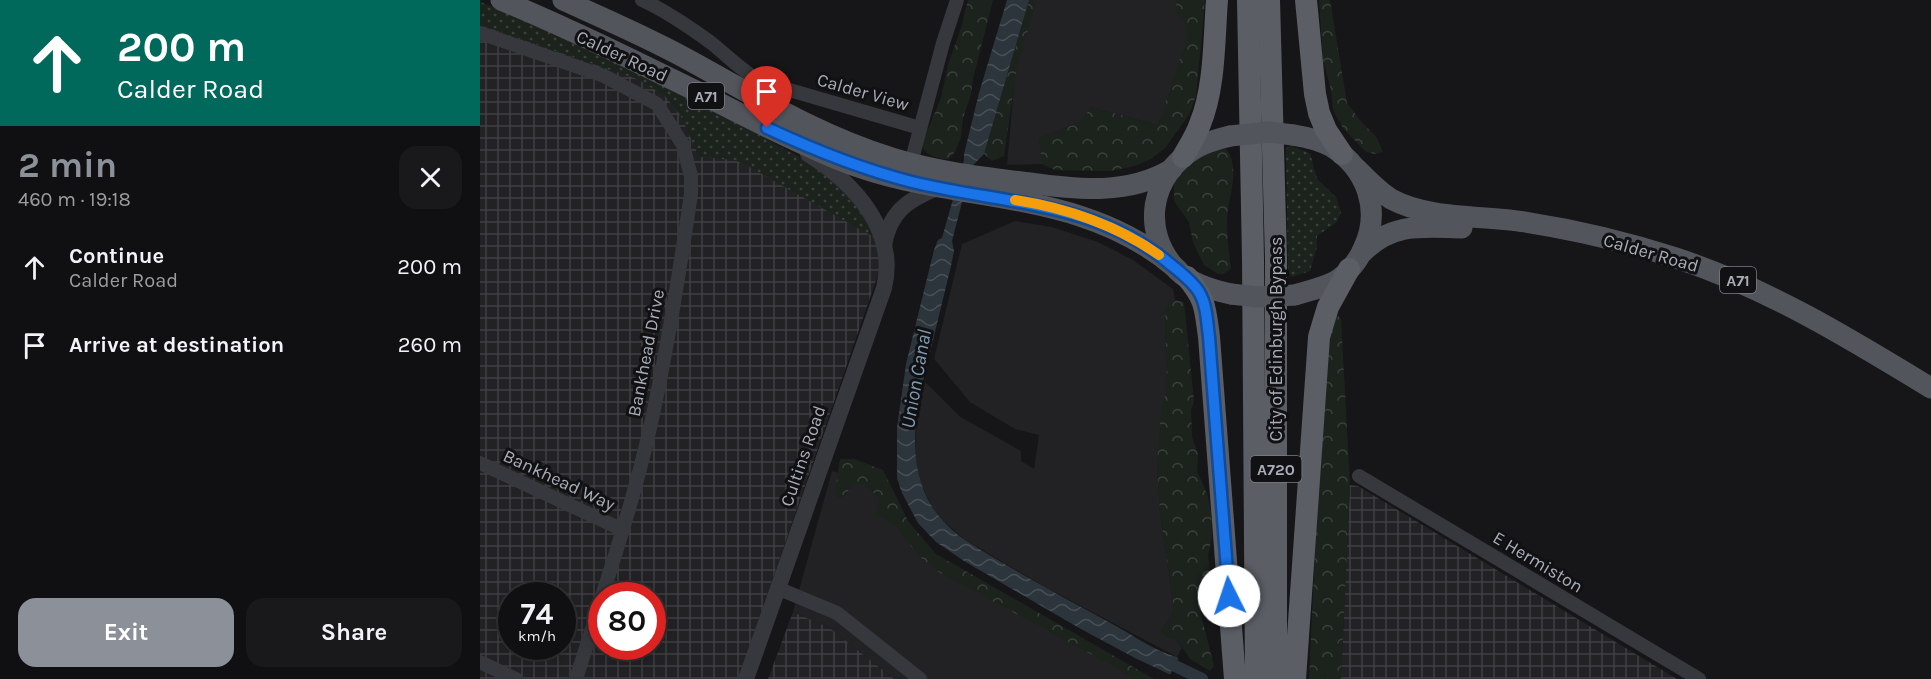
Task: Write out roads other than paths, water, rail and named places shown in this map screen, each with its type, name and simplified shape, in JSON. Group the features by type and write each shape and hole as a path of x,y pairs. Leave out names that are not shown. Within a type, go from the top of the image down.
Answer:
{"highway":[{"path":"1177,163 1196,135 1205,111 1209,93 1217,0"},
{"name":"City of Edinburgh Bypass","path":"1248,0 1253,271 1256,679"},
{"name":"City of Edinburgh Bypass","path":"1269,0 1276,259 1276,679"},
{"path":"1306,0 1315,94 1319,113 1326,130 1349,162"},
{"name":"A720","path":"1296,679 1319,337 1328,306 1356,261"},
{"path":"1182,274 1199,292 1204,302 1209,337 1235,679"}],"main road":[{"name":"Calder Road","path":"501,0 622,55 767,128 837,159 891,177 978,186 1117,188 1143,183 1177,163"},
{"name":"Calder Road","path":"563,0 684,57 769,104 828,133 876,153 911,163 942,183"},
{"name":"A71","path":"1349,162 1321,142 1293,135 1269,132 1230,136 1205,143 1177,163 1161,185 1156,198 1155,224 1161,249 1182,274 1206,287 1231,294 1259,297 1295,295 1336,281 1356,261"},
{"name":"Calder Road","path":"1349,162 1377,189 1408,206 1430,212 1525,222 1563,229 1674,257 1733,278 1787,304 1931,388"},
{"path":"1349,162 1367,189 1372,208 1369,236 1356,261"},
{"name":"Calder Road","path":"978,186 1099,222 1118,230 1149,248 1182,274"},
{"name":"Calder Road","path":"1356,261 1376,239 1390,232 1434,227 1535,235 1609,252 1696,277 1740,295 1789,319 1931,404"}],"street":[{"name":"Calder View","path":"642,0 680,21 752,77 762,82 920,128"},
{"path":"911,163 943,42 957,0"},
{"name":"Calder Road","path":"480,33 604,76 657,104 666,118"},
{"name":"Bankhead Drive","path":"607,582 652,420 673,310 691,194 691,176 683,145 666,118"},
{"name":"Cultins Road","path":"746,679 884,288 887,270 884,245 873,219 847,183 822,163 767,128"},
{"name":"Cultins Road","path":"884,245 887,231 903,207 942,183"},
{"name":"Bankhead Way","path":"480,463 623,530"},
{"name":"E Hermiston","path":"1359,476 1699,679"},
{"path":"777,588 837,614 920,679"},
{"name":"Bankhead Drive","path":"576,679 588,641"},
{"path":"480,662 516,679"}],"water":[{"path":"1007,0 1029,0 984,154 971,167 952,241 954,251 951,266 918,402 915,443 921,483 936,512 952,530 965,540 1146,643 1177,657 1188,672 1169,674 1135,658 964,561 936,542 918,523 902,493 897,478 897,428 906,364 934,250 938,240 942,238 964,160 979,93"}],"waterway":[{"name":"Union Canal","path":"1173,665 1202,679"}]}
